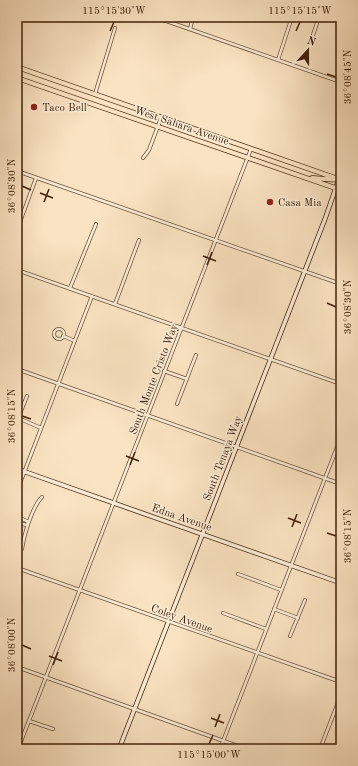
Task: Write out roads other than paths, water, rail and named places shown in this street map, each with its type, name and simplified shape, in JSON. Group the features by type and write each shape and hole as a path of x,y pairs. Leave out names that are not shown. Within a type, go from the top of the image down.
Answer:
{"main road":[{"name":"West Sahara Avenue","path":"17,67 340,179"},
{"name":"West Sahara Avenue","path":"17,78 305,178 339,188"},
{"path":"69,96 71,86"},
{"path":"305,178 323,178 330,181 340,179"}],"street":[{"path":"156,17 341,82"},
{"path":"190,29 193,17"},
{"path":"278,60 292,17"},
{"path":"311,41 319,17"},
{"path":"95,94 115,28"},
{"path":"143,158 148,152 161,117"},
{"name":"South Monte Cristo Way","path":"18,749 251,148"},
{"path":"17,172 341,284"},
{"name":"South Tenaya Way","path":"119,749 304,272 339,188 341,173"},
{"path":"17,230 36,178"},
{"path":"70,288 96,224"},
{"path":"115,304 139,240"},
{"path":"17,270 341,384"},
{"path":"17,491 92,296"},
{"path":"17,304 19,298"},
{"path":"63,336 75,341"},
{"path":"177,404 196,355"},
{"path":"17,370 341,484"},
{"path":"164,371 187,379"},
{"path":"27,396 18,420 41,428"},
{"path":"220,749 341,437"},
{"name":"Edna Avenue","path":"17,469 341,583"},
{"path":"22,549 23,539 28,524 38,501 42,497"},
{"path":"17,517 27,521 28,524"},
{"path":"17,522 26,525 28,524"},
{"name":"Coley Avenue","path":"17,568 341,682"},
{"path":"238,574 281,590"},
{"path":"290,636 305,600"},
{"path":"274,609 298,618"},
{"path":"223,613 266,629"},
{"path":"17,667 246,749"},
{"path":"320,749 341,695"},
{"path":"29,721 53,730"}],"place":[{"name":"Taco Bell","path":"34,107"},
{"name":"Casa Mia","path":"270,202"}]}
